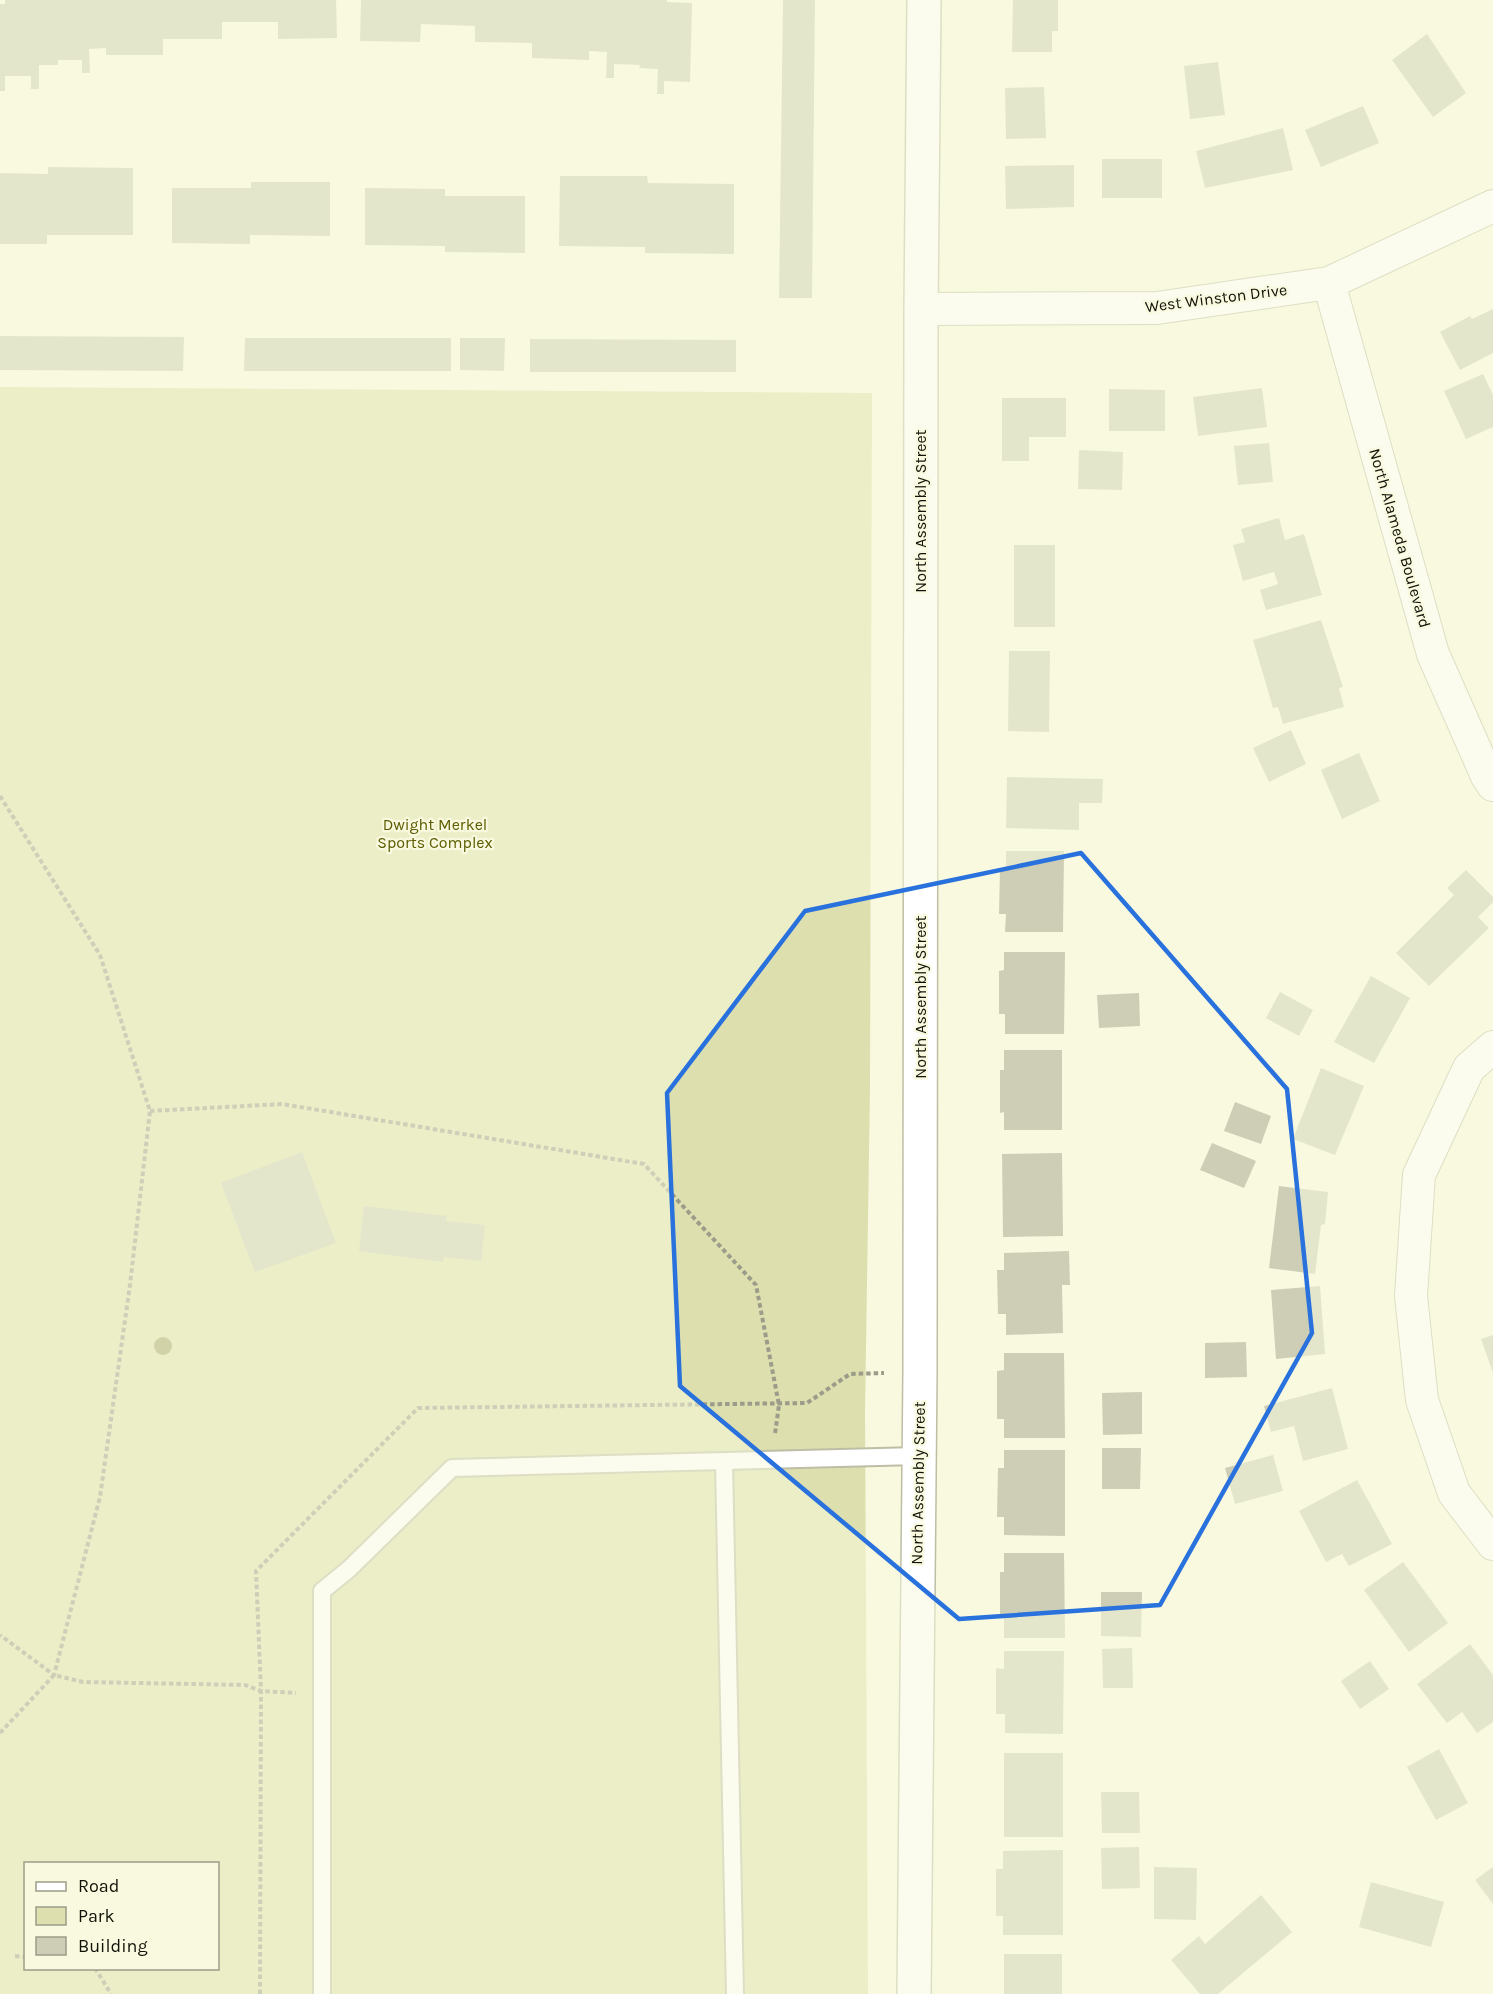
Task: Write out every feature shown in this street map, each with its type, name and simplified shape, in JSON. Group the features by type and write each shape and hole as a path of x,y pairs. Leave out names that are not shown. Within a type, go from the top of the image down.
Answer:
{"main road":[{"name":"North Assembly Street","path":"914,1994 920,1372 921,309 924,0"}],"street":[{"name":"West Winston Drive","path":"921,309 1157,308 1329,283 1493,206"},
{"name":"North Alameda Boulevard","path":"1329,283 1433,654 1487,776 1493,784"},
{"path":"1493,1047 1469,1068 1419,1175 1411,1296 1422,1400 1454,1493 1493,1544"}],"lane":[{"path":"322,1994 322,1591 350,1569 452,1468 918,1456"},
{"path":"724,1462 735,1994"}],"path":[{"path":"0,796 100,955 150,1111 100,1497 54,1675 0,1733"},
{"path":"150,1111 282,1104 644,1164 756,1285 779,1405 772,1461"},
{"path":"260,1994 261,1691 256,1571 418,1408 807,1403 850,1374 920,1372"},
{"path":"0,1635 54,1675 82,1682 245,1685 261,1691 322,1695"},
{"path":"15,1956 24,1957"},
{"path":"96,1970 111,1994"}],"highlighted area":[{"path":"1081,853 1287,1089 1312,1333 1160,1605 959,1619 680,1386 667,1093 805,911"}],"green space":[{"name":"Dwight Merkel Sports Complex","path":"0,387 872,393 870,1087 865,1414 868,1994 0,1994"}],"building":[{"path":"5,0 336,0 337,38 278,39 278,22 222,22 222,39 163,39 163,55 106,55 106,48 89,49 90,73 82,73 82,60 58,60 58,65 39,65 39,89 31,89 31,76 5,76 5,91 0,91 0,4 5,4"},
{"path":"361,0 667,0 667,2 692,3 690,82 664,81 664,94 657,94 658,69 639,68 640,65 614,64 614,78 606,78 607,52 589,51 589,60 532,58 532,43 475,42 475,26 421,24 420,42 360,41"},
{"path":"783,0 815,0 812,298 779,298"},
{"path":"1013,0 1058,0 1058,31 1052,31 1052,52 1012,52"},
{"path":"1427,34 1466,93 1433,117 1392,60"},
{"path":"1218,62 1225,115 1190,119 1184,66"},
{"path":"1044,87 1046,138 1006,139 1005,88"},
{"path":"1363,106 1379,143 1321,167 1305,130"},
{"path":"1283,128 1293,170 1205,188 1196,151"},
{"path":"1102,159 1162,159 1162,198 1102,198"},
{"path":"1074,165 1074,207 1006,209 1005,166"},
{"path":"48,167 133,168 133,235 47,235 47,244 0,244 0,173 48,174"},
{"path":"560,176 647,176 648,183 734,184 734,254 645,253 645,247 559,246"},
{"path":"251,182 330,182 330,236 250,235 250,244 172,243 172,188 251,188"},
{"path":"365,188 445,189 445,196 525,196 525,253 445,252 445,246 365,245"},
{"path":"1493,309 1493,353 1460,370 1440,332 1470,316 1472,319"},
{"path":"0,336 184,337 183,371 0,370"},
{"path":"245,338 451,338 451,371 244,371"},
{"path":"460,338 505,338 504,371 460,370"},
{"path":"530,339 736,340 736,372 530,372"},
{"path":"1483,374 1493,395 1493,427 1466,439 1444,391"},
{"path":"1262,388 1267,427 1198,436 1193,397"},
{"path":"1109,389 1165,390 1165,431 1109,431"},
{"path":"1002,398 1066,398 1066,437 1029,437 1029,461 1002,461"},
{"path":"1269,443 1273,482 1238,485 1234,446"},
{"path":"1079,450 1123,452 1122,490 1078,489"},
{"path":"1279,518 1285,540 1304,534 1322,595 1266,610 1260,590 1278,584 1274,572 1243,581 1233,545 1245,542 1241,529"},
{"path":"1014,545 1055,545 1055,627 1014,627"},
{"path":"1321,620 1343,687 1339,688 1344,707 1283,724 1278,707 1273,708 1253,640"},
{"path":"1009,651 1050,651 1049,732 1008,731"},
{"path":"1291,730 1306,764 1269,782 1253,748"},
{"path":"1359,753 1380,801 1342,819 1321,770"},
{"path":"1007,777 1103,779 1102,803 1079,803 1079,830 1006,828"},
{"path":"1006,851 1064,851 1063,932 1005,932 1006,914 999,914 1000,869 1006,869"},
{"path":"1466,870 1493,897 1493,902 1478,917 1489,928 1429,986 1396,953 1454,895 1447,888"},
{"path":"1004,952 1065,952 1064,1034 1005,1034 1005,1014 999,1014 999,971 1004,970"},
{"path":"1371,976 1410,998 1374,1063 1334,1042"},
{"path":"1280,992 1313,1010 1299,1036 1266,1018"},
{"path":"1139,993 1140,1026 1099,1028 1097,995"},
{"path":"1004,1050 1062,1050 1062,1130 1004,1130 1004,1112 1000,1113 1000,1070 1004,1070"},
{"path":"1321,1068 1364,1086 1335,1155 1293,1139"},
{"path":"1235,1102 1271,1116 1261,1144 1224,1131"},
{"path":"1212,1143 1256,1161 1244,1188 1200,1170"},
{"path":"302,1152 336,1243 255,1272 221,1183"},
{"path":"1062,1153 1063,1236 1003,1237 1002,1154"},
{"path":"1279,1186 1328,1192 1325,1224 1321,1225 1315,1274 1269,1268"},
{"path":"364,1206 447,1216 446,1221 485,1225 481,1261 444,1257 443,1262 359,1251"},
{"path":"1069,1251 1070,1285 1062,1285 1063,1333 1006,1335 1006,1314 998,1314 997,1270 1004,1270 1004,1253"},
{"path":"1320,1286 1325,1354 1276,1359 1271,1290"},
{"path":"1493,1335 1493,1373 1481,1339"},
{"path":"1246,1342 1247,1377 1205,1378 1205,1343"},
{"path":"1004,1353 1064,1353 1065,1438 1004,1438 1004,1419 997,1419 997,1371 1004,1370"},
{"path":"1332,1388 1348,1449 1303,1461 1294,1426 1271,1432 1264,1406"},
{"path":"1142,1392 1142,1434 1103,1435 1102,1393"},
{"path":"1102,1448 1141,1448 1140,1489 1102,1489"},
{"path":"1004,1450 1065,1450 1065,1536 1004,1535 1004,1517 997,1517 998,1468 1004,1468"},
{"path":"1273,1455 1283,1491 1235,1504 1225,1468"},
{"path":"1357,1480 1392,1544 1349,1566 1342,1554 1326,1562 1299,1511"},
{"path":"1004,1553 1064,1553 1065,1638 1004,1638 1004,1618 1000,1618 1000,1572 1004,1572"},
{"path":"1403,1562 1448,1623 1409,1652 1364,1590"},
{"path":"1101,1592 1142,1592 1141,1637 1101,1636"},
{"path":"1470,1644 1493,1675 1493,1722 1477,1733 1462,1712 1447,1723 1417,1684"},
{"path":"1132,1648 1133,1688 1103,1688 1102,1649"},
{"path":"1004,1651 1064,1651 1063,1734 1005,1733 1005,1714 996,1714 996,1668 1004,1669"},
{"path":"1370,1661 1389,1689 1360,1709 1341,1681"},
{"path":"1439,1749 1468,1803 1436,1820 1407,1767"},
{"path":"1004,1753 1063,1753 1063,1837 1004,1837"},
{"path":"1101,1792 1139,1792 1140,1833 1102,1833"},
{"path":"1139,1847 1140,1888 1102,1889 1101,1848"},
{"path":"1063,1850 1063,1935 1003,1935 1003,1916 996,1916 996,1869 1003,1869 1003,1851"},
{"path":"1154,1867 1197,1868 1196,1920 1154,1919"},
{"path":"1493,1867 1493,1904 1475,1880"},
{"path":"1371,1882 1444,1902 1431,1947 1359,1927"},
{"path":"1261,1895 1292,1932 1218,1994 1200,1994 1171,1960 1199,1936 1205,1944"},
{"path":"1004,1954 1062,1954 1062,1994 1004,1994"}]}
